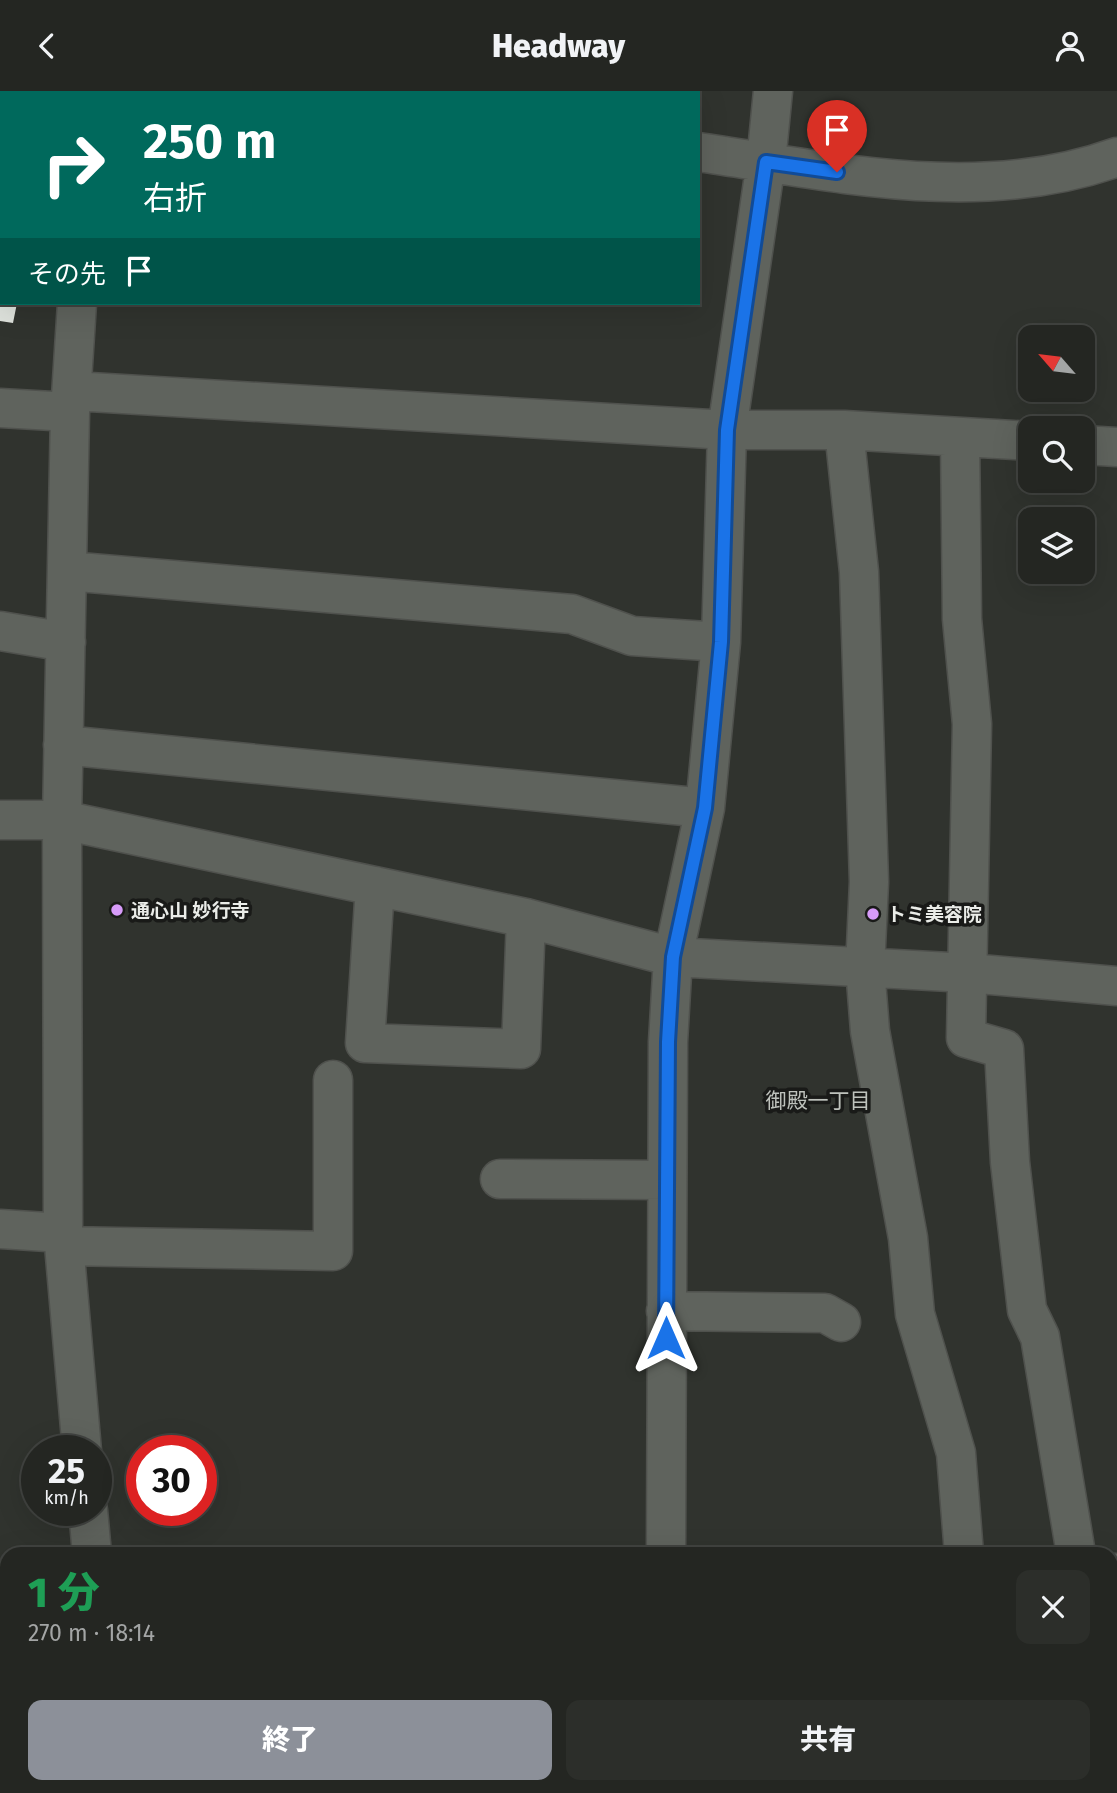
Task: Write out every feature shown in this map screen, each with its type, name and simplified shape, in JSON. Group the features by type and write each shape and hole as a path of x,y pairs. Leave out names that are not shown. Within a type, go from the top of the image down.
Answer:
{"street":[{"path":"666,1547 668,1042 673,957 705,808 721,642 727,430 766,162 773,91"},
{"path":"700,152 908,181 957,184 1029,180 1077,172 1117,157"},
{"path":"77,305 71,402 62,820 63,1240 81,1435"},
{"path":"0,408 71,402 727,430 844,430 1018,441"},
{"path":"844,430 859,572 869,882 865,968 870,1031 908,1238 915,1314 956,1453 963,1547"},
{"path":"960,437 962,619 972,724 966,1038 1004,1049 1010,1162 1027,1310 1040,1337 1075,1547"},
{"path":"1095,446 1117,447"},
{"path":"67,571 572,614 632,636 721,642"},
{"path":"0,632 66,642"},
{"path":"64,745 705,808"},
{"path":"0,820 62,820 526,918 673,957 968,973 1117,986"},
{"path":"374,886 365,1043 521,1049 526,918"},
{"path":"0,1229 63,1240 333,1251 333,1080"},
{"path":"500,1179 667,1180"},
{"path":"666,1311 825,1313 841,1322"},
{"path":"89,1526 91,1547"}],"building":[{"path":"0,305 17,305 13,323 0,321"}],"place":[{"name":"通心山 妙行寺","path":"117,910"},
{"name":"トミ美容院","path":"873,914"}],"district":[{"name":"御殿一丁目","path":"818,1101"}],"route":[{"path":"666,1338 668,1042 673,957 705,808 721,642 727,430 766,162 837,172"}]}
